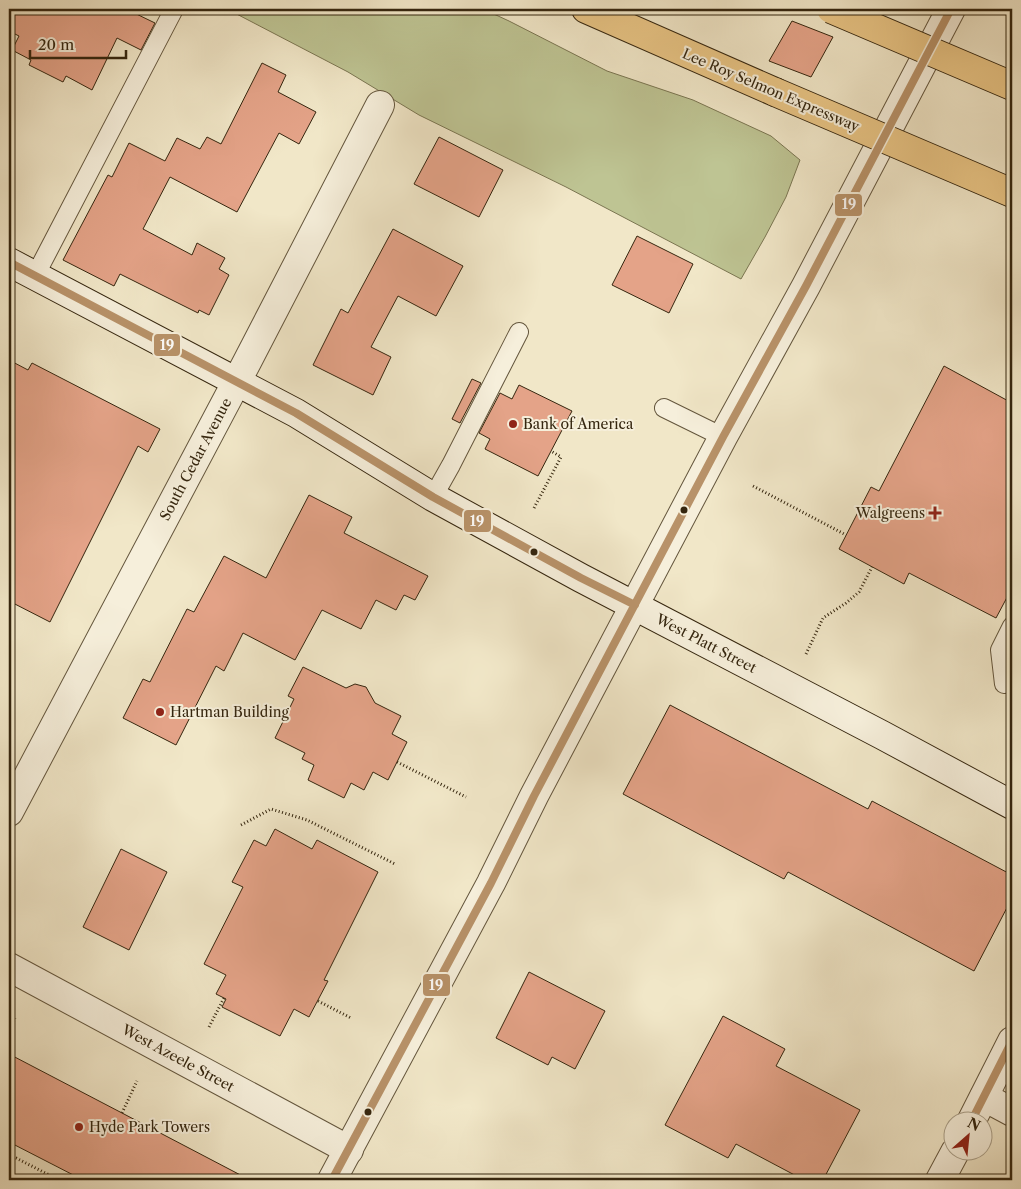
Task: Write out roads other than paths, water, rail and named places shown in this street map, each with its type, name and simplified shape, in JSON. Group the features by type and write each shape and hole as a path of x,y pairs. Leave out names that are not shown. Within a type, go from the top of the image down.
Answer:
{"highway":[{"name":"Lee Roy Selmon Expressway","path":"586,9 774,92 1012,192"},
{"path":"831,9 1012,86"}],"street":[{"path":"332,1180 491,883 534,796 723,437 811,278 951,9"},
{"name":"South Cedar Avenue","path":"9,812 237,381 380,105"},
{"name":"West Platt Street","path":"9,262 296,413 433,497 581,578 1012,805"},
{"name":"West Azeele Street","path":"9,967 349,1150"},
{"path":"976,1112 1012,1041"},
{"path":"984,1097 1012,1112"},
{"path":"940,1180 950,1162"}],"lane":[{"path":"35,276 173,11"},
{"path":"433,497 451,466 519,332"},
{"path":"664,408 723,437"},
{"path":"1004,684 1000,650 1012,626"}],"place":[{"name":"Bank of America","path":"513,424"},
{"name":"Walgreens","path":"935,513"},
{"name":"Hartman Building","path":"160,712"},
{"name":"Hyde Park Towers","path":"79,1127"}]}
